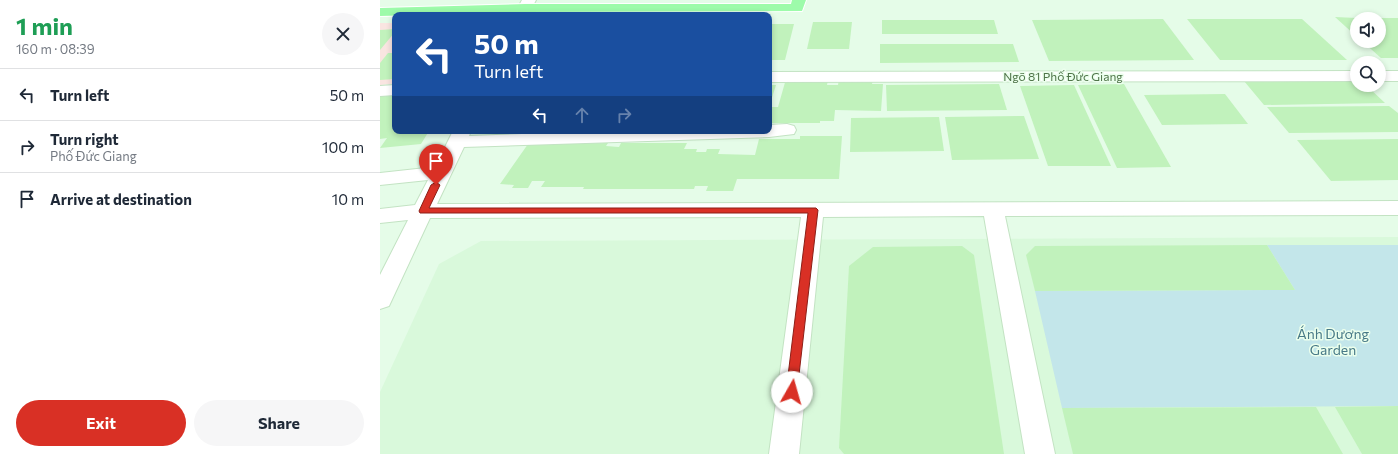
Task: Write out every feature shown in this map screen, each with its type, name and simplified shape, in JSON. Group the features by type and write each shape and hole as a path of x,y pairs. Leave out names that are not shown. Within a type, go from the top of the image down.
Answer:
{"main road":[{"path":"380,12 525,8 797,8 798,0"}],"street":[{"name":"Ngõ 81 Phố Đức Giang","path":"772,77 1350,76"},
{"path":"1386,76 1398,76"},
{"path":"380,91 392,90"},
{"path":"772,131 788,130"},
{"path":"380,299 459,137 664,134"},
{"path":"380,179 442,172"},
{"path":"380,216 423,211 1398,208"},
{"path":"784,454 813,210"},
{"path":"993,210 1040,454"}],"shaded area":[{"path":"380,23 392,23 392,84 380,85"},
{"path":"1398,237 1398,454 380,454 380,392 439,264 481,241"}],"green space":[{"name":"Ánh Dương Garden","path":"1267,245 1398,245 1398,406 1062,408 1035,291 1295,290"}],"building":[{"path":"1335,17 1350,18 1350,31"},
{"path":"1386,18 1398,18 1398,58 1386,58 1386,56 1379,56 1370,48 1386,48"},
{"path":"1163,19 1194,60 1049,61 1032,20"},
{"path":"1187,19 1302,19 1347,60 1220,60"},
{"path":"882,20 994,20 998,34 882,34"},
{"path":"813,22 852,22 849,49 807,49"},
{"path":"772,24 794,24 785,60 772,60"},
{"path":"392,29 392,36 380,50 380,30"},
{"path":"880,44 1013,44 1019,62 880,63"},
{"path":"388,53 392,53 392,79 380,80 380,63"},
{"path":"786,79 828,80 827,85 838,85 839,79 873,80 872,84 883,84 881,111 835,110 834,121 820,121 820,123 772,123 772,107 778,107"},
{"path":"1350,80 1350,92 1373,92 1385,103 1264,105 1244,81"},
{"path":"999,84 1007,110 887,111 886,85"},
{"path":"1124,84 1171,167 1117,168 1078,85"},
{"path":"772,85 776,85 772,98"},
{"path":"1074,85 1111,166 1048,166 1020,86"},
{"path":"392,93 392,134 427,134 421,144 380,148 387,138 380,139 380,95"},
{"path":"1225,94 1248,124 1162,125 1144,95"},
{"path":"1389,106 1398,113 1398,132 1289,133 1267,107"},
{"path":"1024,116 1039,159 952,160 945,117"},
{"path":"939,117 944,151 850,152 851,118"},
{"path":"800,136 842,136 839,179 737,179 733,191 706,191 708,186 695,186 694,189 583,189 584,187 541,187 545,181 532,181 528,188 512,188 514,185 500,184 528,144 608,143 606,146 619,147 621,143 687,143 684,149 697,149 696,152 706,152 707,149 720,149 718,154 755,155 759,139 800,139"},
{"path":"1398,139 1398,180 1331,181 1297,140"},
{"path":"1267,245 1295,290 1035,291 1026,255 1035,246"},
{"path":"962,246 974,255 1004,454 844,454 839,448 849,266 873,247"},
{"path":"1398,406 1398,454 1362,454 1335,407"},
{"path":"1316,407 1343,454 1073,454 1062,408"}],"route":[{"path":"436,185 423,211 813,210 792,392"}]}
